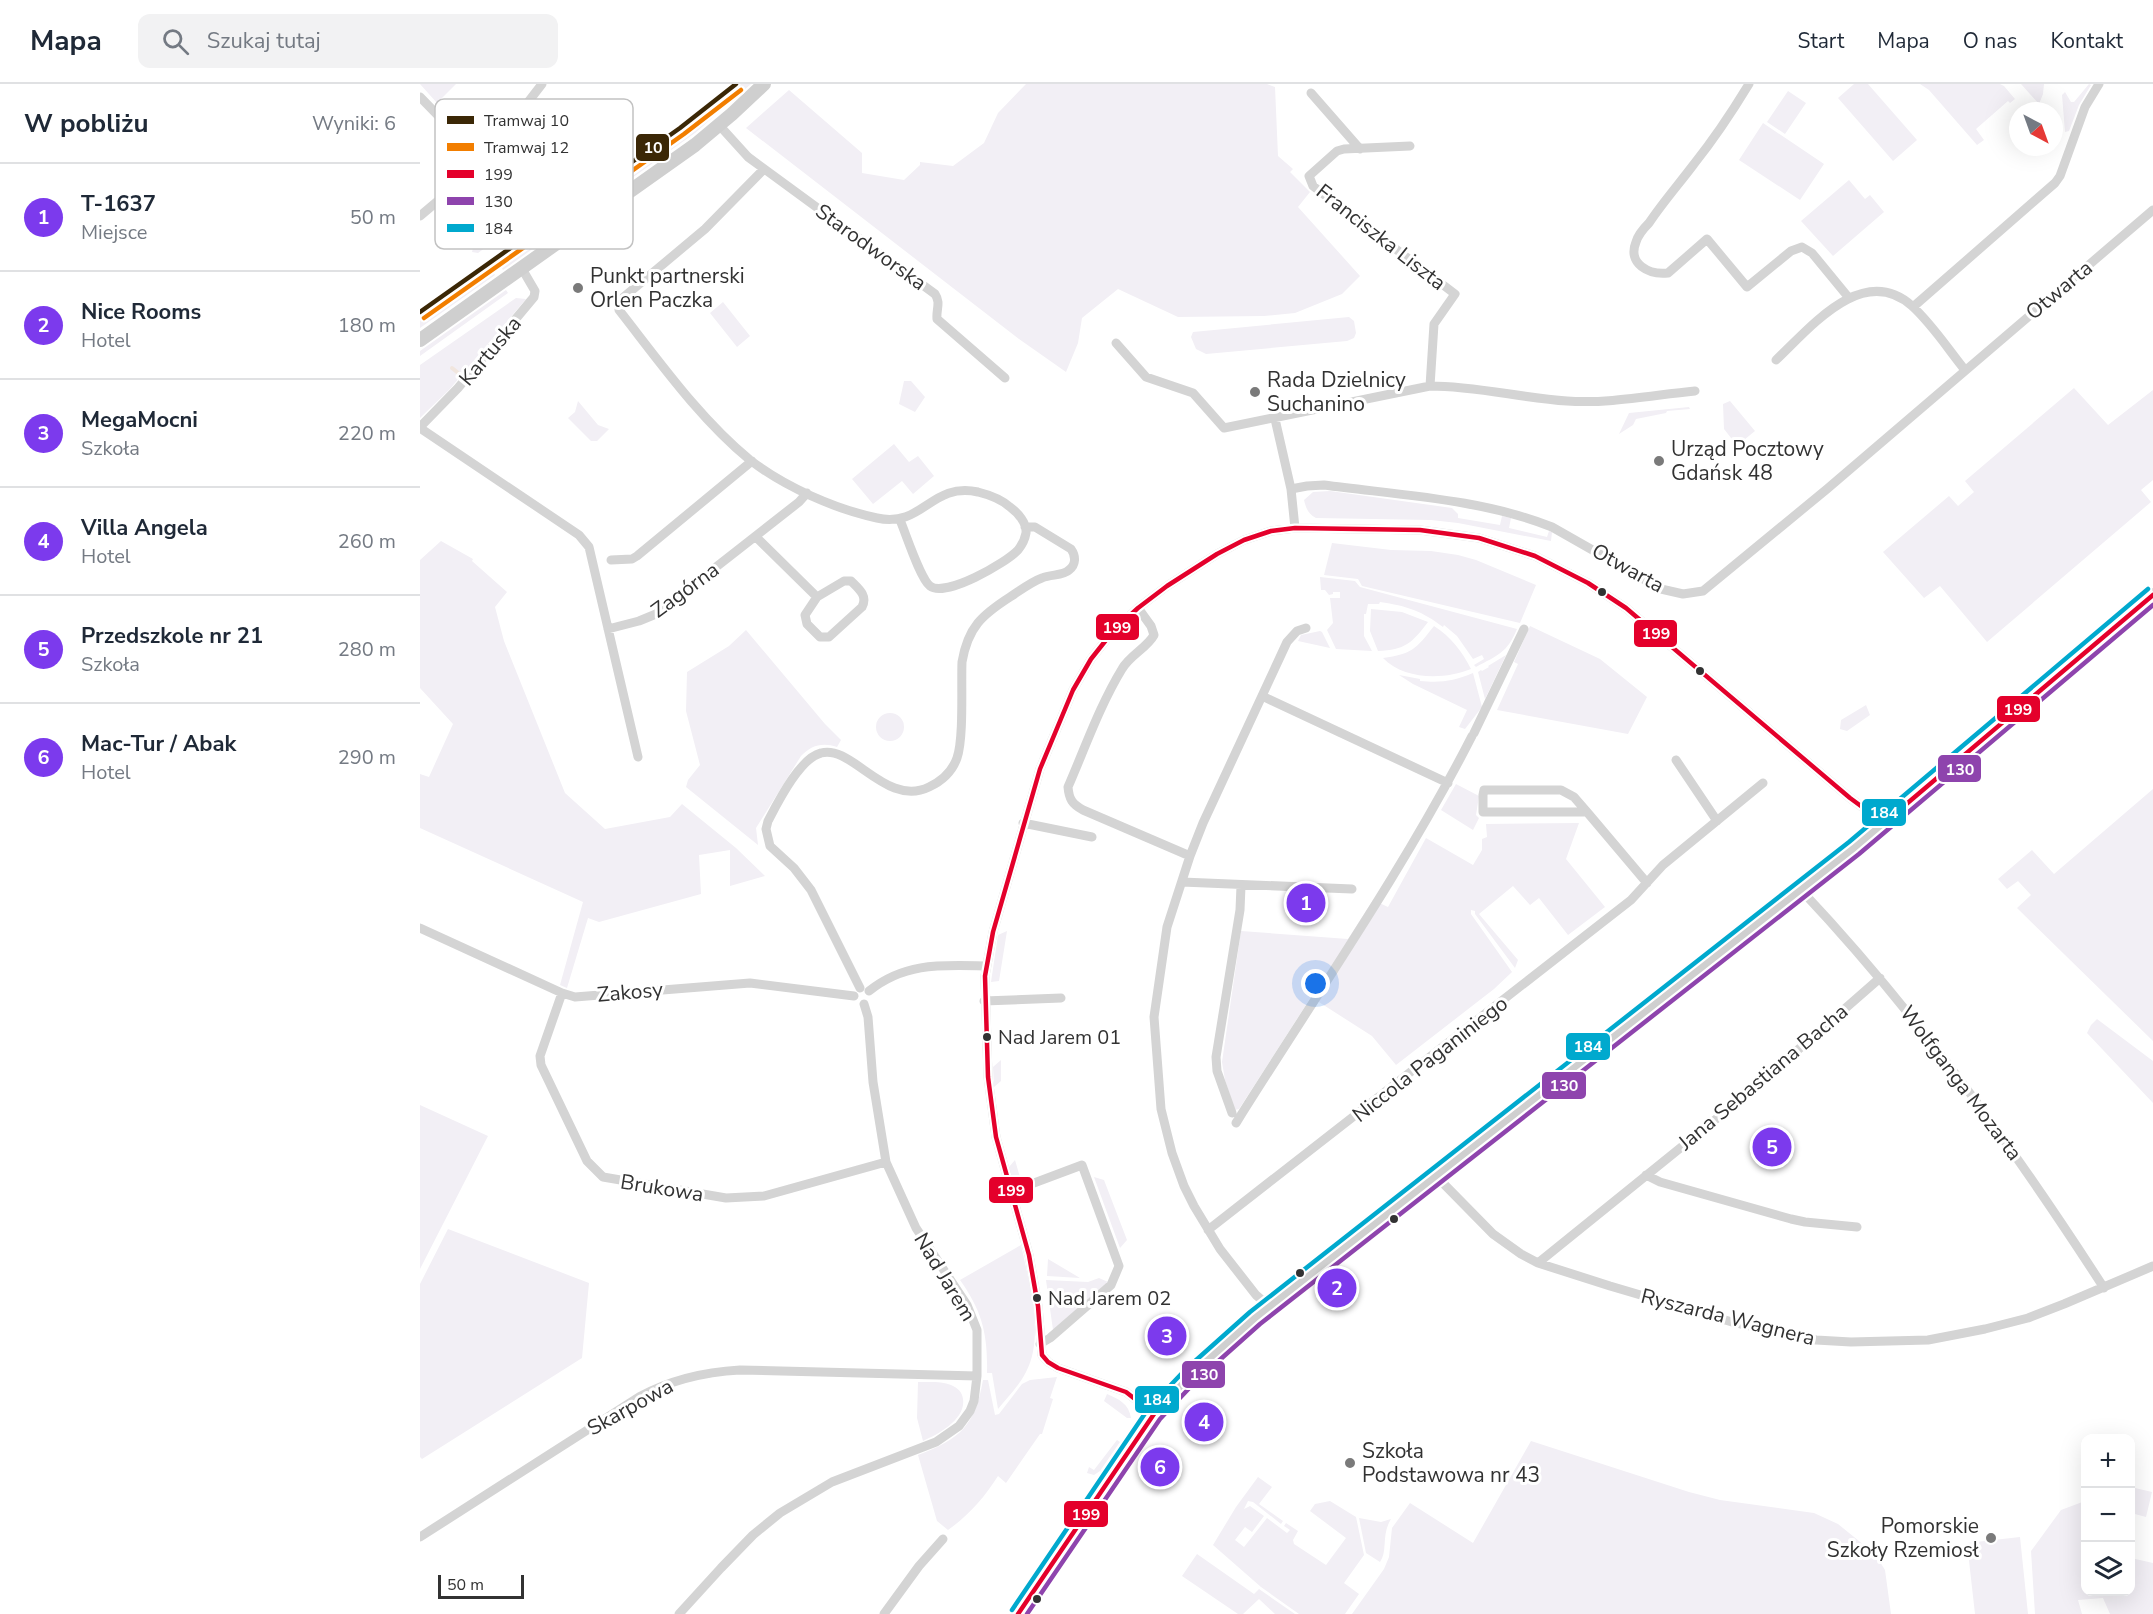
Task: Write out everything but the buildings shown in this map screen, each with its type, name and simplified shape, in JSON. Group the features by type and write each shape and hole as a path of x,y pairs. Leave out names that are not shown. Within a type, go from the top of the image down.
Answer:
{"street":[{"path":"531,99 542,84"},
{"name":"Kartuska","path":"633,188 719,125 764,84"},
{"path":"1749,84 1705,151 1657,210 1636,241 1634,254 1636,260 1639,265 1650,272 1668,273 1707,239 1748,287 1791,252 1802,247 1812,253 1849,298"},
{"path":"1913,307 2055,183 2060,176 2085,107 2099,84"},
{"path":"1311,93 1360,149"},
{"path":"420,97 435,112"},
{"name":"Starodworska","path":"719,125 748,157 935,294 939,308 937,319 1005,378"},
{"name":"Franciszka Liszta","path":"1410,146 1337,151 1309,176 1310,182 1322,193 1455,294 1434,324 1430,386"},
{"path":"764,169 705,229 619,301 619,310 664,368 704,414 752,461 807,493 858,514 900,520 915,514 935,498 951,491 969,490 1000,499 1018,514 1026,532 1023,543 1008,558 975,578 938,590 923,579 900,520"},
{"path":"420,216 435,203"},
{"name":"Otwarta","path":"1291,489 1316,485 1433,499 1493,509 1552,527 1595,549 1652,585 1683,594 1704,591 2153,210"},
{"name":"Kartuska","path":"420,340 547,249"},
{"name":"Kartuska","path":"420,428 458,388 534,297 536,291 521,267"},
{"path":"1776,360 1827,313 1849,298 1868,290 1895,295 1913,307 1965,370"},
{"path":"1116,343 1146,377 1193,393 1224,428 1430,386 1450,386 1566,401 1591,402 1695,391"},
{"path":"1275,419 1291,489 1295,528"},
{"path":"420,428 579,535 589,547 638,757"},
{"path":"612,560 632,559 638,556 752,461"},
{"name":"Zagórna","path":"608,629 656,614 800,502 807,493"},
{"path":"986,966 950,964 919,968 891,976 864,989 855,991 854,996 858,1003 864,1004 870,998 864,989 811,890 794,868 770,846 766,829 768,821 802,765 820,753 835,754 897,790 922,791 944,778 958,756 962,662 964,648 971,631 986,612 1030,584 1043,577 1066,573 1072,569 1074,554 1071,549 1035,527 1025,526"},
{"path":"1154,1413 1126,1392 1052,1365 1042,1355 1038,1306 1029,1255 1000,1157 993,1118 988,1077 984,1001 986,966 993,932 1023,823 1050,743 1081,673 1114,630 1138,608 1167,586 1229,547 1271,531 1295,528 1420,530 1479,538 1535,556 1588,583 1626,608 1850,798 1884,823"},
{"path":"756,537 817,597"},
{"path":"848,580 863,594 864,602 862,608 829,637 824,638 817,634 805,619 805,615 817,597 840,582 848,580"},
{"path":"1018,1614 1154,1413 1194,1371 1270,1307 1884,823 2153,595"},
{"path":"1138,608 1151,626 1154,635 1131,657 1113,685 1068,787 1070,800 1075,806 1190,856"},
{"path":"1270,1307 1256,1295 1208,1230 1194,1206 1172,1153 1161,1109 1154,1017 1167,927 1190,856 1287,642 1297,631 1306,628"},
{"path":"1236,1123 1372,911 1448,783 1524,628"},
{"path":"1262,696 1448,783"},
{"path":"1676,760 1717,820"},
{"name":"Niccola Paganiniego","path":"1208,1230 1631,900 1663,865 1763,783"},
{"path":"1587,812 1483,812 1482,795 1484,790 1561,790 1574,797 1587,812 1647,882"},
{"path":"1023,823 1092,837"},
{"path":"1182,882 1352,889"},
{"path":"1232,1113 1217,1071 1216,1057 1240,910 1241,886"},
{"name":"Wolfganga Mozarta","path":"1801,890 1880,978 1944,1056 2002,1134 2104,1288"},
{"name":"Zakosy","path":"420,928 575,997 750,984 854,996"},
{"name":"Jana Sebastiana Bacha","path":"1538,1263 1752,1090 1880,978"},
{"name":"Brukowa","path":"562,993 540,1056 541,1065 587,1161 603,1178 726,1198 742,1198 781,1192 886,1162"},
{"path":"984,1001 1061,998"},
{"name":"Nad Jarem","path":"679,1614 753,1535 788,1508 832,1482 936,1442 959,1426 970,1411 977,1376 978,1342 973,1318 967,1305 916,1228 886,1162 873,1082 868,1017 864,1004"},
{"path":"1010,1191 1082,1165 1119,1266 1112,1285 1040,1344"},
{"path":"1646,1175 1660,1182 1791,1219 1857,1227"},
{"name":"Ryszarda Wagnera","path":"1436,1176 1493,1234 1538,1263 1732,1322 1827,1341 1928,1340 1965,1333 2028,1318 2153,1266"},
{"name":"Skarpowa","path":"420,1537 639,1397 687,1377 709,1372 740,1370 977,1376"},
{"path":"884,1614 919,1566 943,1539"}],"shaded area":[{"path":"420,84 456,84 441,99 435,101"},
{"path":"740,84 751,84 695,133 633,177 633,164 713,107"},
{"path":"1026,84 1267,84 1275,87 1278,156 1293,169 1290,172 1310,192 1298,207 1360,276 1342,294 1295,313 1264,316 1178,317 1118,289 1082,318 1078,343 1066,372 1019,339 746,128 789,90 862,153 862,173 904,180 920,165 920,162 953,166 984,143 998,113"},
{"path":"1854,84 1868,84 1917,140 1893,161 1838,98"},
{"path":"1920,84 2000,84 2015,99 2011,102 2008,101 1976,129 1984,140 1977,145 1929,90"},
{"path":"2021,84 2044,84 2043,94 2040,102"},
{"path":"2089,84 2091,85 2079,105 2069,131 2065,132 2062,95 2065,92 2071,102 2074,102"},
{"path":"1788,91 1806,103 1785,134 1767,122"},
{"path":"1763,123 1824,164 1800,200 1739,160"},
{"path":"1849,180 1865,199 1870,195 1884,212 1833,256 1801,221"},
{"path":"473,249 483,249 478,253 472,252"},
{"path":"532,249 503,270 500,265 520,250 523,253"},
{"path":"489,266 495,275 420,328 420,315"},
{"path":"506,290 508,293 420,356 420,351"},
{"path":"516,298 526,299 449,390 420,418 420,365"},
{"path":"723,302 750,336 737,347 710,313"},
{"path":"1349,317 1354,321 1356,333 1354,338 1347,341 1206,354 1196,349 1191,337 1193,332"},
{"path":"904,381 911,381 925,397 915,412 899,404"},
{"path":"2074,388 2108,425 2153,390 2153,480 2141,490 2151,502 1987,642 1940,586 1924,598 1883,552 1949,496 1958,506 1974,492 1965,481"},
{"path":"578,401 598,425 609,429 597,441 591,441 568,418 575,412"},
{"path":"1730,401 1755,431 1739,444 1735,443 1724,429 1723,404"},
{"path":"1689,407 1690,409 1667,411 1636,419 1633,425 1619,434 1629,413"},
{"path":"894,444 909,462 918,456 934,476 913,494 902,481 873,504 852,479"},
{"path":"1330,491 1452,508 1458,514 1458,518 1500,525 1502,516 1511,518 1509,528 1547,537 1549,531 1552,532 1551,541 1431,520 1316,518 1308,510 1304,500 1313,492"},
{"path":"441,541 473,559 472,561 507,592 495,607 504,641 565,793 605,829 670,817 682,804 736,848 765,876 730,886 730,850 699,855 701,894 599,922 588,918 567,988 560,985 583,902 420,828 420,774 429,777 453,724 420,688 420,560"},
{"path":"1332,543 1458,555 1536,585 1520,623 1362,586 1358,579 1324,575"},
{"path":"1320,577 1355,581 1360,587 1517,629 1505,648 1476,667 1474,665 1484,659 1482,655 1473,659 1457,636 1444,625 1443,627 1414,610 1380,602 1379,604 1368,604 1366,614 1364,614 1364,636 1372,651 1336,649 1327,630 1333,623 1330,598 1340,598 1340,592 1333,592 1329,595 1325,590 1321,590"},
{"path":"1371,609 1402,612 1428,622 1407,644 1395,649 1378,651 1370,631"},
{"path":"1434,626 1456,645 1471,669 1449,675 1425,676 1402,671 1383,658 1401,655 1413,649"},
{"path":"1530,626 1600,659 1647,697 1628,734 1497,710 1518,664 1514,662"},
{"path":"746,630 841,740 837,747 818,746 809,749 801,756 756,828 758,845 686,787 688,780 700,765 686,711 687,672 729,646"},
{"path":"1320,631 1330,648 1298,641 1301,635"},
{"path":"1506,655 1485,699 1478,672"},
{"path":"1473,673 1482,707 1465,729 1459,727 1467,710 1399,675 1420,679 1420,681 1435,682 1453,680"},
{"path":"1866,705 1870,715 1847,731 1840,729 1841,720"},
{"path":"890,713 900,717 904,727 900,737 890,741 880,737 876,727 880,717"},
{"path":"1456,784 1479,796 1476,815 1479,818 1473,830 1441,810"},
{"path":"2153,789 2153,1041 2017,908 2031,895 2018,881 2007,889 1998,879 2032,850 2054,874"},
{"path":"1579,823 1566,859 1605,907 1568,935 1539,898 1530,905 1513,886 1479,914 1518,960 1515,968 1475,911 1471,910 1471,914 1512,972 1494,989 1396,1065 1372,1036 1311,997 1239,1109 1235,1110 1225,1080 1222,1062 1241,931 1348,939 1373,900 1388,907 1426,838 1473,865 1482,850 1482,839 1487,837 1486,824"},
{"path":"1007,931 999,981 991,982 998,935"},
{"path":"2097,1019 2153,1061 2153,1103 2087,1033"},
{"path":"1001,1060 1001,1081 994,1087 993,1067"},
{"path":"420,1105 488,1136 420,1269"},
{"path":"1015,1160 1022,1184 1012,1180 1009,1167"},
{"path":"1094,1177 1104,1180 1127,1240 1120,1248"},
{"path":"448,1229 589,1283 582,1358 422,1459 420,1457 420,1284"},
{"path":"1021,1245 1034,1309 1032,1358 1016,1387 998,1409 992,1373 987,1373 985,1335 982,1324 974,1302 960,1280"},
{"path":"1048,1259 1080,1278 1047,1276"},
{"path":"1099,1278 1108,1282 1053,1330 1046,1280 1088,1282"},
{"path":"1057,1377 1042,1434 1006,1483 998,1476 976,1506 948,1530 937,1521 918,1455 945,1443 964,1428 976,1408 983,1380 988,1380 995,1415 999,1414 1022,1384 1030,1380"},
{"path":"918,1382 940,1382 951,1385 962,1394 963,1399 963,1406 956,1419 943,1430 923,1441 917,1418"},
{"path":"1107,1394 1123,1403 1131,1418 1127,1418 1104,1401"},
{"path":"1117,1440 1120,1442 1100,1471 1094,1475 1087,1473 1089,1467 1094,1470"},
{"path":"1531,1441 1689,1492 1720,1500 1814,1513 1838,1524 1875,1554 1885,1570 1891,1614 1352,1614 1384,1569 1389,1557 1392,1528 1410,1503 1473,1543"},
{"path":"1258,1477 1272,1487 1259,1504 1283,1521 1281,1524 1253,1502 1248,1501 1244,1509 1250,1506 1264,1516 1252,1532 1245,1527 1235,1540 1244,1547 1267,1518 1287,1533 1290,1530 1284,1526 1286,1523 1298,1531 1293,1540 1294,1544 1326,1565 1346,1538 1310,1511 1315,1504 1330,1501 1356,1517 1364,1555 1344,1583 1359,1594 1345,1614 1299,1614 1261,1587 1213,1545"},
{"path":"2135,1488 2152,1492 2146,1517 2135,1514"},
{"path":"2081,1502 2081,1596 2135,1596 2135,1559 2153,1563 2153,1614 2110,1614 2103,1598 2078,1600 2082,1614 2035,1614 2031,1551 2061,1510"},
{"path":"1359,1518 1381,1522 1391,1519 1386,1531 1384,1553 1380,1562 1366,1553"},
{"path":"2020,1537 2028,1614 1975,1614 1967,1543"},
{"path":"1197,1554 1254,1594 1259,1589 1295,1614 1275,1614 1259,1599 1243,1614 1238,1614 1182,1576"}],"waterway":[{"path":"452,368 462,376"}],"tram line":[{"name":"10","path":"633,161 736,84"},
{"name":"12","path":"633,170 741,90"},
{"name":"10","path":"420,312 509,249"},
{"name":"12","path":"424,318 522,249"}],"transit line":[{"name":"199","path":"1154,1414 1126,1392 1058,1368 1042,1355 1038,1306 1029,1255 996,1137 988,1077 985,976 993,932 1040,769 1073,690 1091,659 1114,630 1138,608 1217,554 1244,540 1271,531 1295,528 1420,530 1479,538 1535,556 1588,583 1626,608 1850,798 1884,823"},
{"name":"184","path":"1012,1610 1148,1409 1185,1370 1250,1312 1849,842 2148,589"},
{"name":"199","path":"1884,823 2153,595"},
{"name":"130","path":"1027,1614 1160,1419 1196,1381 1260,1324 1859,854 2153,605"},
{"name":"199","path":"1018,1614 1154,1414"}],"place":[{"name":"Punkt partnerski Orlen Paczka","path":"578,288"},
{"name":"Rada Dzielnicy Suchanino","path":"1255,392"},
{"name":"Urząd Pocztowy Gdańsk 48","path":"1659,461"},
{"name":"T-1637","path":"1306,903"},
{"name":"Nad Jarem 01","path":"987,1037"},
{"name":"Przedszkole nr 21","path":"1772,1147"},
{"name":"Nice Rooms","path":"1337,1288"},
{"name":"Nad Jarem 02","path":"1037,1298"},
{"name":"MegaMocni","path":"1167,1336"},
{"name":"Villa Angela","path":"1204,1422"},
{"name":"Szkoła Podstawowa nr 43","path":"1350,1463"},
{"name":"Mac-Tur / Abak","path":"1160,1467"},
{"name":"Pomorskie Szkoły Rzemiosł","path":"1991,1538"}]}
